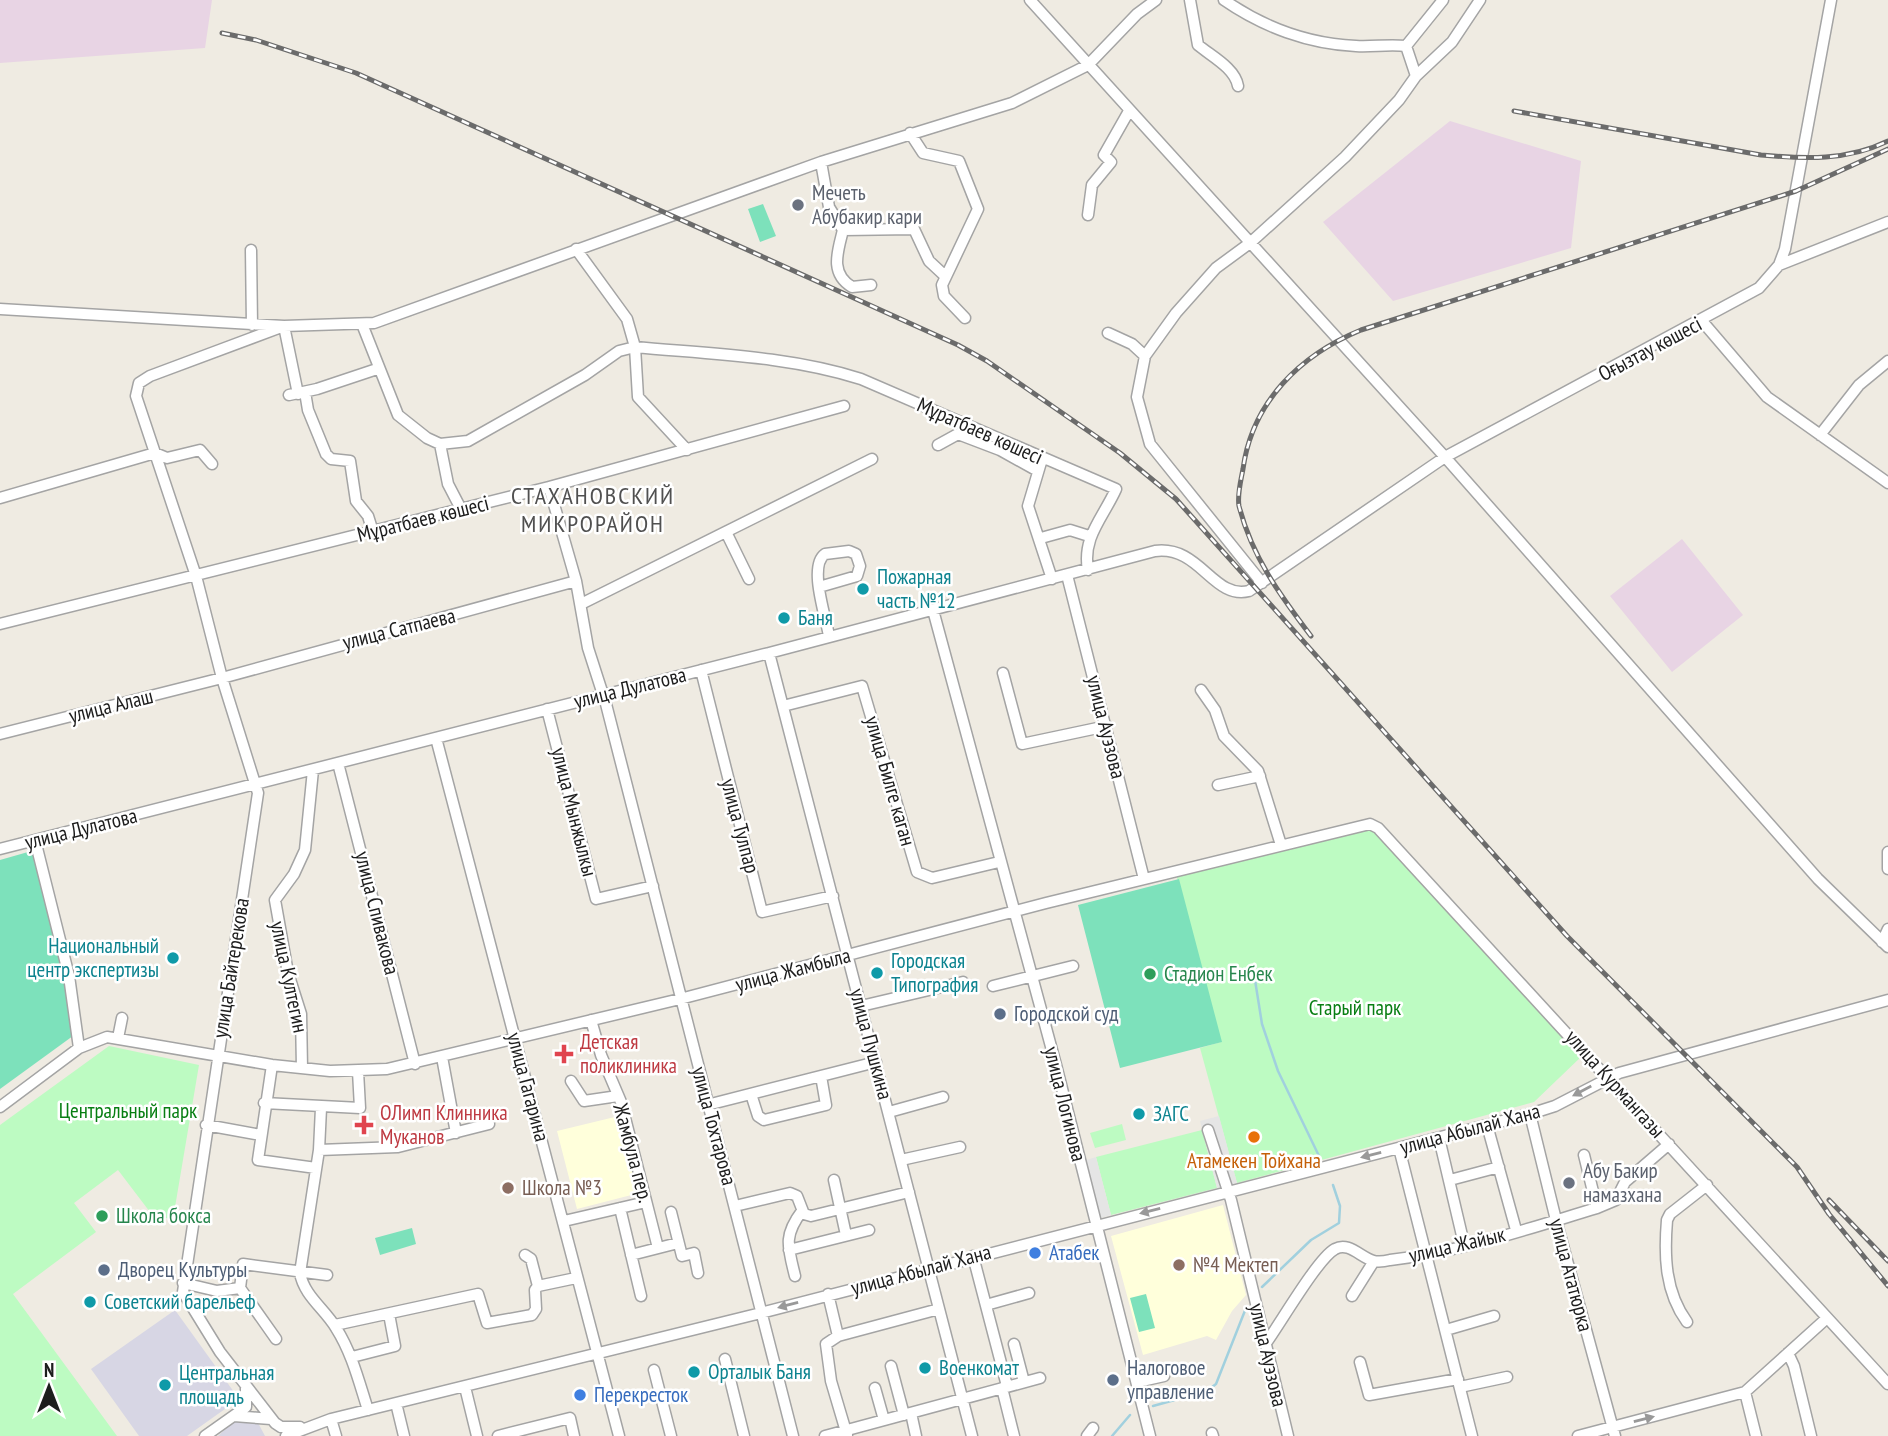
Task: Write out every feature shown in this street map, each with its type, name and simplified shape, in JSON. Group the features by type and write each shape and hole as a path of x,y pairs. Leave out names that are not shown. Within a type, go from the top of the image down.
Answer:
{"street":[{"path":"1030,0 1445,457 1791,849 1885,945"},
{"path":"0,310 284,326 362,324 394,317 576,248 821,162 1012,103 1088,65 1138,14 1156,0"},
{"path":"1190,0 1198,45 1226,67 1237,79 1238,86"},
{"path":"1224,0 1277,30 1305,38 1354,46 1406,46"},
{"path":"1406,46 1443,0"},
{"path":"1262,583 1150,444 1137,397 1145,356 1176,313 1216,268 1250,243 1345,158 1399,100 1416,76 1452,42 1480,0"},
{"path":"1779,265 1796,191 1831,0"},
{"path":"1406,46 1416,76"},
{"path":"1088,215 1092,185 1111,162 1104,155 1129,111"},
{"path":"910,133 923,153 949,158 961,164 978,209 944,275 944,296 965,318"},
{"path":"821,162 829,207 843,230 836,257 840,277 852,287 871,285"},
{"path":"1779,265 1888,222"},
{"path":"843,230 914,229 929,261 944,275"},
{"path":"576,248 626,318 635,347 638,397 687,450"},
{"path":"251,250 252,325"},
{"name":"Оғызтау көшесі","path":"1249,592 1445,457 1702,321 1759,288 1779,265"},
{"path":"1702,321 1768,397 1888,483"},
{"path":"362,324 377,369 398,415 431,441 440,444 468,441 585,375 619,351 635,347"},
{"path":"284,326 297,394 308,410 326,454 331,459 350,461 356,500 368,516 373,532"},
{"name":"улица Байтерекова","path":"271,1419 179,1296 258,793 222,678 196,576 136,396 139,383 150,376 284,326"},
{"path":"1108,333 1132,344 1145,356"},
{"name":"Мұратбаев көшесі","path":"635,347 833,370 861,379 1116,489 1089,536"},
{"path":"1819,435 1858,385 1888,360"},
{"path":"297,394 377,369"},
{"name":"Мұратбаев көшесі","path":"0,624 549,487 844,405"},
{"path":"938,445 958,434 1000,450 1036,470"},
{"path":"440,444 448,484 460,509"},
{"path":"0,498 155,453 167,458 200,450 212,464"},
{"path":"549,487 581,604 872,459"},
{"path":"1042,459 1036,470 1028,506 1041,538 1052,579"},
{"path":"1041,538 1070,530 1089,536 1085,554 1088,570"},
{"path":"726,532 749,579"},
{"name":"улица Дулатова","path":"0,849 1165,550 1190,557 1223,586 1239,592 1249,592"},
{"path":"819,587 857,576 860,566 856,554 849,551 821,556 817,564 819,587 829,636"},
{"name":"улица Ауэзова","path":"1067,575 1144,880"},
{"name":"улица Сатпаева","path":"222,678 576,581"},
{"name":"улица Тохтарова","path":"581,604 588,648 653,886 793,1436"},
{"name":"улица Логинова","path":"933,610 1150,1436"},
{"name":"улица Пушкина","path":"769,653 972,1436"},
{"name":"улица Тулпар","path":"701,670 762,912 833,896"},
{"path":"1003,673 1022,744 1107,726"},
{"name":"улица Алаш","path":"0,734 222,678"},
{"name":"улица Билге каган","path":"783,706 862,686 917,872 932,878 999,862"},
{"path":"1201,690 1214,710 1224,736 1260,776 1281,845"},
{"name":"улица Мынжылкы","path":"547,709 596,898 653,886"},
{"name":"улица Гагарина","path":"436,738 619,1436"},
{"name":"улица Спивакова","path":"338,763 415,1064"},
{"name":"улица Култегин","path":"302,1068 301,1014 288,972 275,904 306,850 313,770"},
{"path":"1218,785 1260,776"},
{"name":"улица Жамбыла","path":"118,1038 217,1057 302,1068 358,1071 415,1064 1364,825"},
{"name":"улица Курмангазы","path":"1364,825 1378,828 1888,1384"},
{"path":"35,840 69,976 79,1048"},
{"path":"1888,852 1888,869"},
{"path":"1885,945 1888,929"},
{"path":"993,986 1073,966"},
{"path":"861,1006 964,982"},
{"name":"улица Абылай Хана","path":"287,1435 331,1419 761,1313 1530,1114 1555,1106 1609,1077 1685,1053 1888,1000"},
{"path":"0,1107 79,1048 107,1037 118,1038 122,1018"},
{"name":"Жамбула пер.","path":"591,1020 601,1055 618,1096 658,1248"},
{"path":"442,1057 456,1133"},
{"path":"707,1105 876,1062"},
{"path":"272,1065 264,1103 258,1160 316,1168"},
{"path":"264,1103 360,1108 358,1071"},
{"path":"751,1094 758,1116 764,1119 826,1105 821,1076"},
{"path":"571,1081 581,1099 588,1102 618,1096"},
{"path":"889,1112 943,1097"},
{"path":"321,1108 319,1150 300,1273 314,1301 335,1325 352,1357 368,1410"},
{"name":"улица Ататюрка","path":"1530,1114 1614,1432"},
{"path":"319,1150 398,1147 489,1124"},
{"path":"206,1125 261,1135"},
{"path":"1487,1125 1516,1230"},
{"name":"улица Ауэзова","path":"1208,1130 1227,1192 1288,1436"},
{"path":"1439,1138 1464,1244"},
{"name":"улица Жайык","path":"1374,1261 1424,1254 1597,1208 1616,1200 1625,1182 1669,1144"},
{"path":"901,1160 960,1147"},
{"path":"1399,1148 1472,1436"},
{"path":"1584,1155 1597,1208"},
{"path":"1450,1180 1499,1167"},
{"path":"834,1180 846,1235"},
{"path":"1688,1322 1676,1303 1667,1270 1667,1220 1670,1214 1707,1185"},
{"path":"735,1206 790,1193 797,1196 802,1211 811,1216 909,1192"},
{"path":"564,1222 646,1202"},
{"path":"620,1208 641,1296"},
{"path":"795,1276 789,1250 790,1227 802,1211"},
{"path":"671,1212 682,1256 694,1253 698,1273"},
{"path":"789,1250 869,1230"},
{"path":"631,1255 678,1243"},
{"path":"1266,1343 1331,1251 1339,1247 1347,1247 1374,1261 1352,1297"},
{"path":"335,1325 478,1294 486,1324 535,1313 535,1290 538,1286 531,1259 524,1255"},
{"path":"974,1256 1014,1436"},
{"path":"276,1339 240,1288 243,1265 327,1275"},
{"path":"538,1286 576,1278"},
{"path":"183,1283 217,1291 240,1288"},
{"path":"986,1305 1028,1293"},
{"path":"828,1294 838,1336"},
{"path":"846,1433 831,1381 826,1347 828,1340 939,1309"},
{"path":"352,1357 395,1346 389,1314"},
{"path":"1446,1330 1494,1316"},
{"path":"1578,1436 1614,1432 1745,1392 1827,1318"},
{"path":"1014,1344 1024,1382"},
{"path":"1788,1353 1794,1366 1811,1436"},
{"path":"725,1359 744,1436"},
{"path":"1360,1362 1369,1395 1507,1377"},
{"path":"891,1366 916,1436"},
{"path":"654,1370 671,1436"},
{"path":"1137,1382 1164,1376"},
{"path":"825,1436 846,1433 884,1420 1040,1378"},
{"path":"205,1436 247,1406 246,1387"},
{"path":"465,1387 477,1436"},
{"path":"875,1388 884,1420"},
{"path":"1745,1392 1756,1436"},
{"path":"397,1403 404,1436"},
{"path":"234,1416 271,1419 281,1427 318,1423"},
{"path":"498,1436 570,1418 574,1436"},
{"path":"331,1419 336,1436"}],"shaded area":[{"path":"0,0 212,0 205,48 0,63"},
{"path":"1450,121 1581,161 1571,248 1393,301 1323,222"},
{"path":"1682,539 1743,615 1672,672 1610,596"},
{"path":"623,1115 643,1192 577,1209 557,1131"},
{"path":"1219,1116 1237,1183 1217,1188 1200,1121"},
{"path":"1096,1157 1111,1215 1094,1220 1080,1162"},
{"name":"№4 Мектеп","path":"1223,1205 1246,1295 1232,1311 1216,1340 1207,1336 1143,1355 1111,1236"},
{"path":"175,1310 239,1399 187,1436 139,1436 91,1369"},
{"path":"235,1420 257,1421 265,1436 218,1436"}],"green space":[{"path":"763,204 776,236 760,242 748,209"},
{"name":"Старый парк","path":"1373,827 1583,1055 1534,1102 1237,1183 1200,1048 1221,1042 1176,874"},
{"path":"35,850 77,1033 0,1089 0,860"},
{"name":"Стадион Енбек","path":"1179,879 1222,1042 1120,1068 1078,905"},
{"name":"Центральный парк","path":"109,1046 199,1065 173,1219 153,1216 118,1170 74,1203 96,1232 13,1294 117,1436 0,1436 0,1125"},
{"path":"1122,1124 1126,1140 1095,1148 1090,1133"},
{"path":"1202,1130 1217,1188 1111,1215 1096,1157"},
{"path":"412,1228 416,1244 380,1255 375,1238"},
{"path":"1146,1294 1155,1328 1139,1332 1130,1298"}],"waterway":[{"path":"1255,980 1262,1024 1278,1071 1319,1156"},
{"path":"1262,1287 1311,1240 1339,1223 1340,1206 1333,1185"},
{"path":"1153,1406 1207,1391 1216,1384 1246,1308"},
{"path":"1112,1436 1130,1415"}],"railway":[{"path":"222,33 256,40 356,73 958,345 987,361 1120,453 1176,499 1567,936 1797,1167 1829,1214 1888,1286"},
{"path":"1514,111 1761,155 1826,157 1873,148 1888,141"},
{"path":"1311,636 1259,559 1239,506 1248,445 1257,423 1268,402 1299,367 1339,340 1361,330 1796,191 1888,149"},
{"path":"1829,1200 1888,1261"}],"place":[{"name":"Мечеть Абубакир кари","path":"798,205"},
{"name":"Пожарная часть №12","path":"863,589"},
{"name":"Баня","path":"784,618"},
{"name":"Национальный центр экспертизы","path":"173,958"},
{"name":"Городская Типография","path":"877,973"},
{"name":"Стадион Енбек","path":"1150,974"},
{"name":"Городской суд","path":"1000,1014"},
{"name":"Детская поликлиника","path":"564,1054"},
{"name":"ЗАГС","path":"1139,1114"},
{"name":"ОЛимп Клинника Муканов","path":"364,1125"},
{"name":"Атамекен Тойхана","path":"1254,1137"},
{"name":"Абу Бакир намазхана","path":"1569,1183"},
{"name":"Школа №3","path":"508,1188"},
{"name":"Школа бокса","path":"102,1216"},
{"name":"Атабек","path":"1035,1253"},
{"name":"№4 Мектеп","path":"1179,1265"},
{"name":"Дворец Культуры","path":"104,1270"},
{"name":"Советский барельеф","path":"90,1302"},
{"name":"Военкомат","path":"925,1368"},
{"name":"Орталык Баня","path":"694,1372"},
{"name":"Налоговое управление","path":"1113,1380"},
{"name":"Центральная площадь","path":"165,1385"},
{"name":"Перекресток","path":"580,1395"}],"district":[{"name":"СТАХАНОВСКИЙ МИКРОРАЙОН","path":"593,510"}]}
